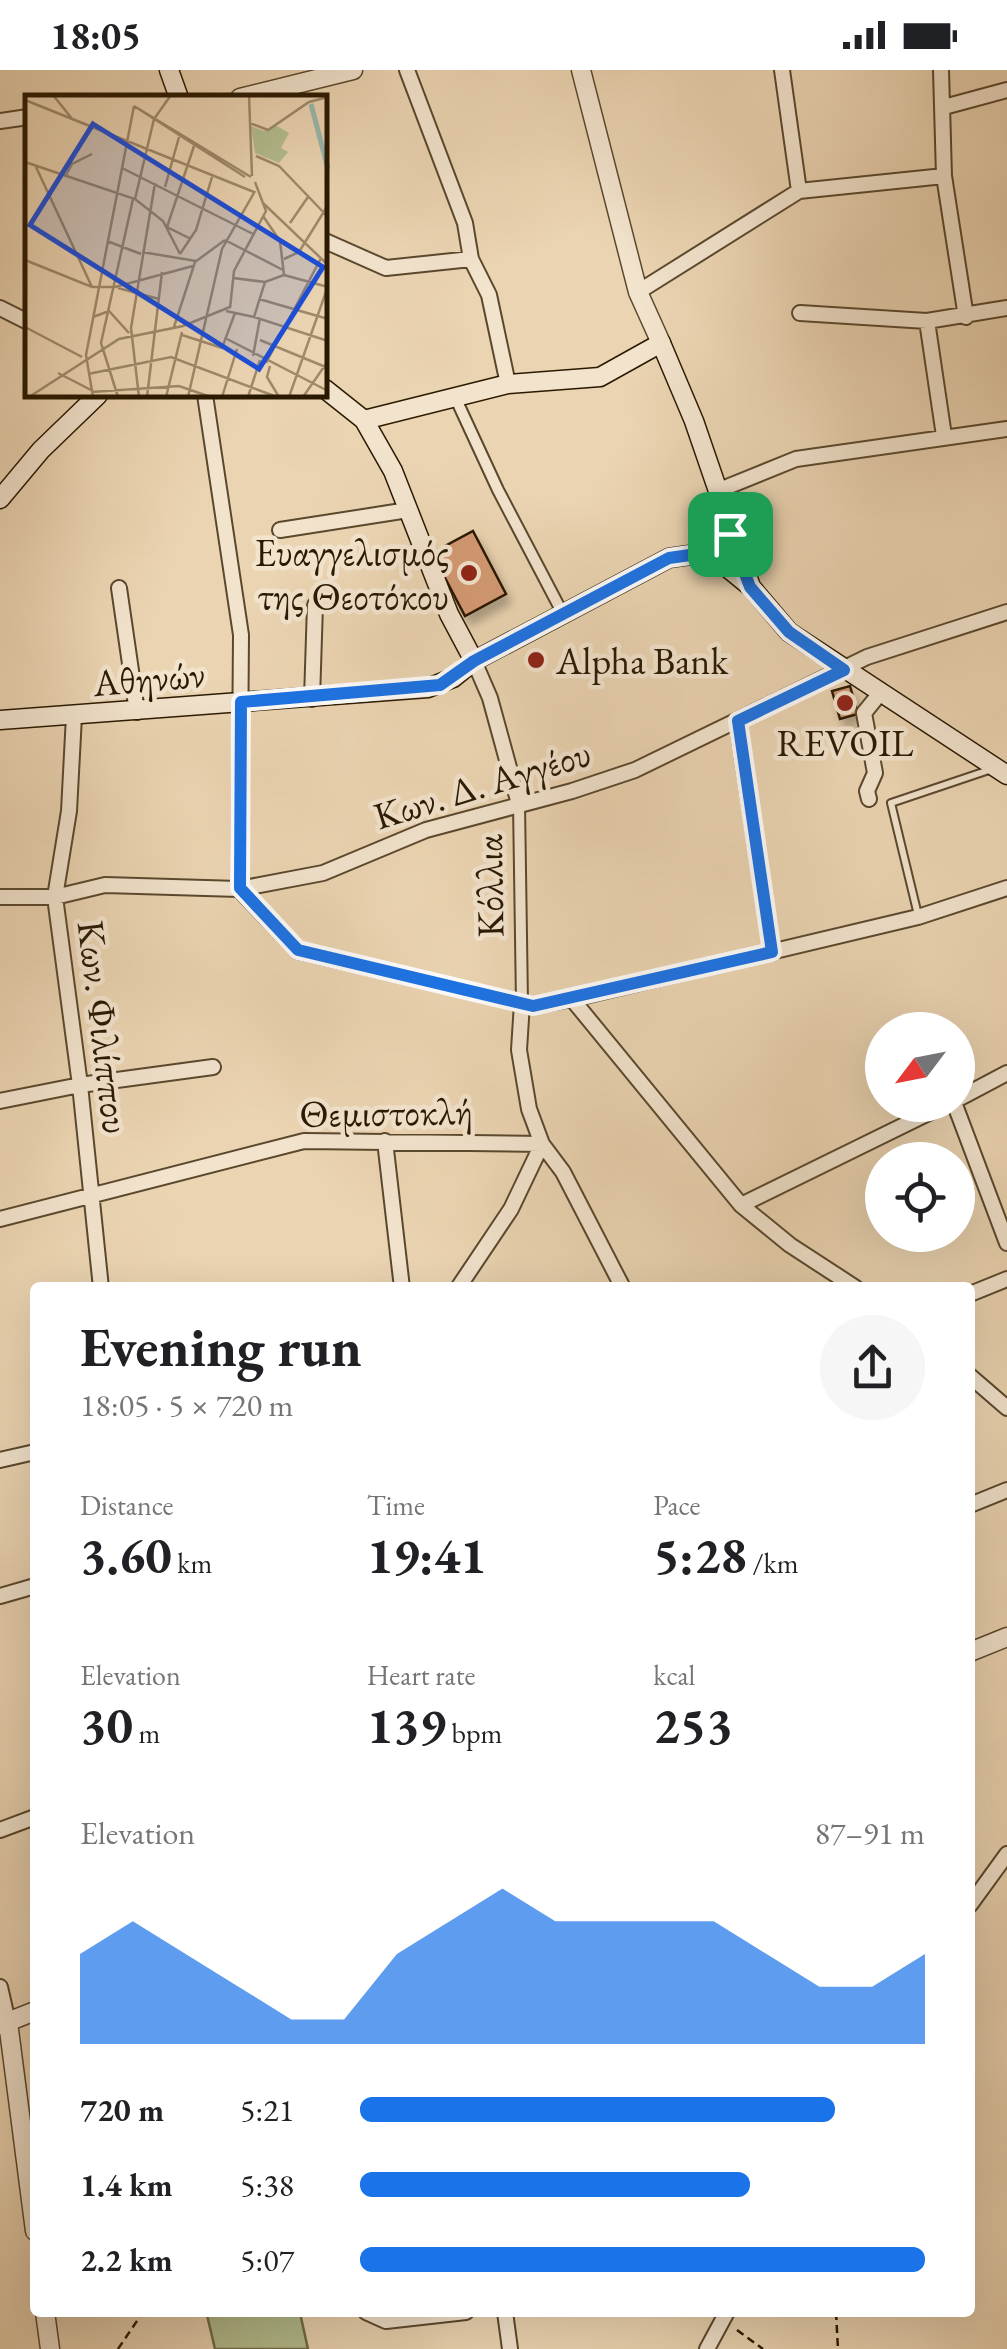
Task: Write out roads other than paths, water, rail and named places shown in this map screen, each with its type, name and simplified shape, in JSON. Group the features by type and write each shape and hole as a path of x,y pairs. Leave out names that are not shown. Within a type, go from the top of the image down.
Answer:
{"main road":[{"path":"169,70 179,95"},
{"path":"252,95 353,70"},
{"path":"580,70 638,292 694,421 750,587"},
{"path":"364,420 508,384 600,377 661,343"},
{"path":"328,391 364,420 393,472 449,614 474,661"},
{"path":"0,500 41,450 95,398"},
{"name":"Αθηνών","path":"0,720 428,688 454,678 474,661 669,558 718,551 730,534"},
{"path":"700,554 724,565 750,587 789,632 1002,771"},
{"path":"975,1650 1007,1638"},
{"path":"30,2013 4,2023 30,2197"},
{"path":"47,2317 50,2349"}],"street":[{"path":"407,70 465,223 471,259 489,294 508,384"},
{"path":"782,70 799,191"},
{"path":"941,70 944,176 966,317"},
{"path":"944,107 1007,90"},
{"path":"0,121 25,117"},
{"path":"638,292 799,191 944,176"},
{"path":"328,242 386,268 471,259"},
{"path":"0,308 25,320"},
{"path":"800,314 927,321 1007,308"},
{"path":"927,321 944,436"},
{"path":"455,397 563,614"},
{"path":"205,398 241,635 240,888 298,950 533,1006 572,1000 918,916 1007,888"},
{"path":"717,491 796,459 1007,429"},
{"path":"280,530 408,510"},
{"path":"119,588 137,712"},
{"path":"312,698 315,605"},
{"name":"Κων. Δ. Αγγέου","path":"0,897 55,897 104,885 240,888 322,873 426,830 634,770 867,657 1007,612"},
{"path":"474,661 490,698 519,804"},
{"path":"869,799 867,791 876,773 864,713 880,692"},
{"name":"Κων. Φιλίππου","path":"74,716 68,812 55,897 100,1282"},
{"path":"738,721 772,952"},
{"name":"Κόλλια","path":"519,804 519,1050 529,1109 542,1144 563,1172 620,1282"},
{"path":"572,1000 741,1206 790,1245 847,1282"},
{"path":"0,1101 80,1085 214,1068"},
{"path":"975,1091 1007,1073"},
{"path":"741,1206 911,1122"},
{"path":"963,1122 1007,1243"},
{"name":"Θεμιστοκλή","path":"0,1219 304,1140 542,1144"},
{"path":"385,1141 401,1282"},
{"path":"462,1282 510,1209 542,1144"},
{"path":"975,1292 1007,1279"},
{"path":"975,1380 1007,1408"},
{"path":"0,1460 30,1453"},
{"path":"975,1502 1007,1490"},
{"path":"0,1596 30,1587"},
{"path":"0,1830 30,1819"},
{"path":"975,1899 1007,1854"},
{"path":"0,1987 4,2023"},
{"path":"377,2317 386,2321 422,2317"},
{"path":"506,2317 510,2349"},
{"path":"707,2349 719,2317"}],"lane":[{"path":"918,916 891,803 1002,771"}],"place":[{"name":"Ευαγγελισμός της Θεοτόκου","path":"469,573"},
{"name":"Alpha Bank","path":"536,660"},
{"name":"REVOIL","path":"845,703"}]}
